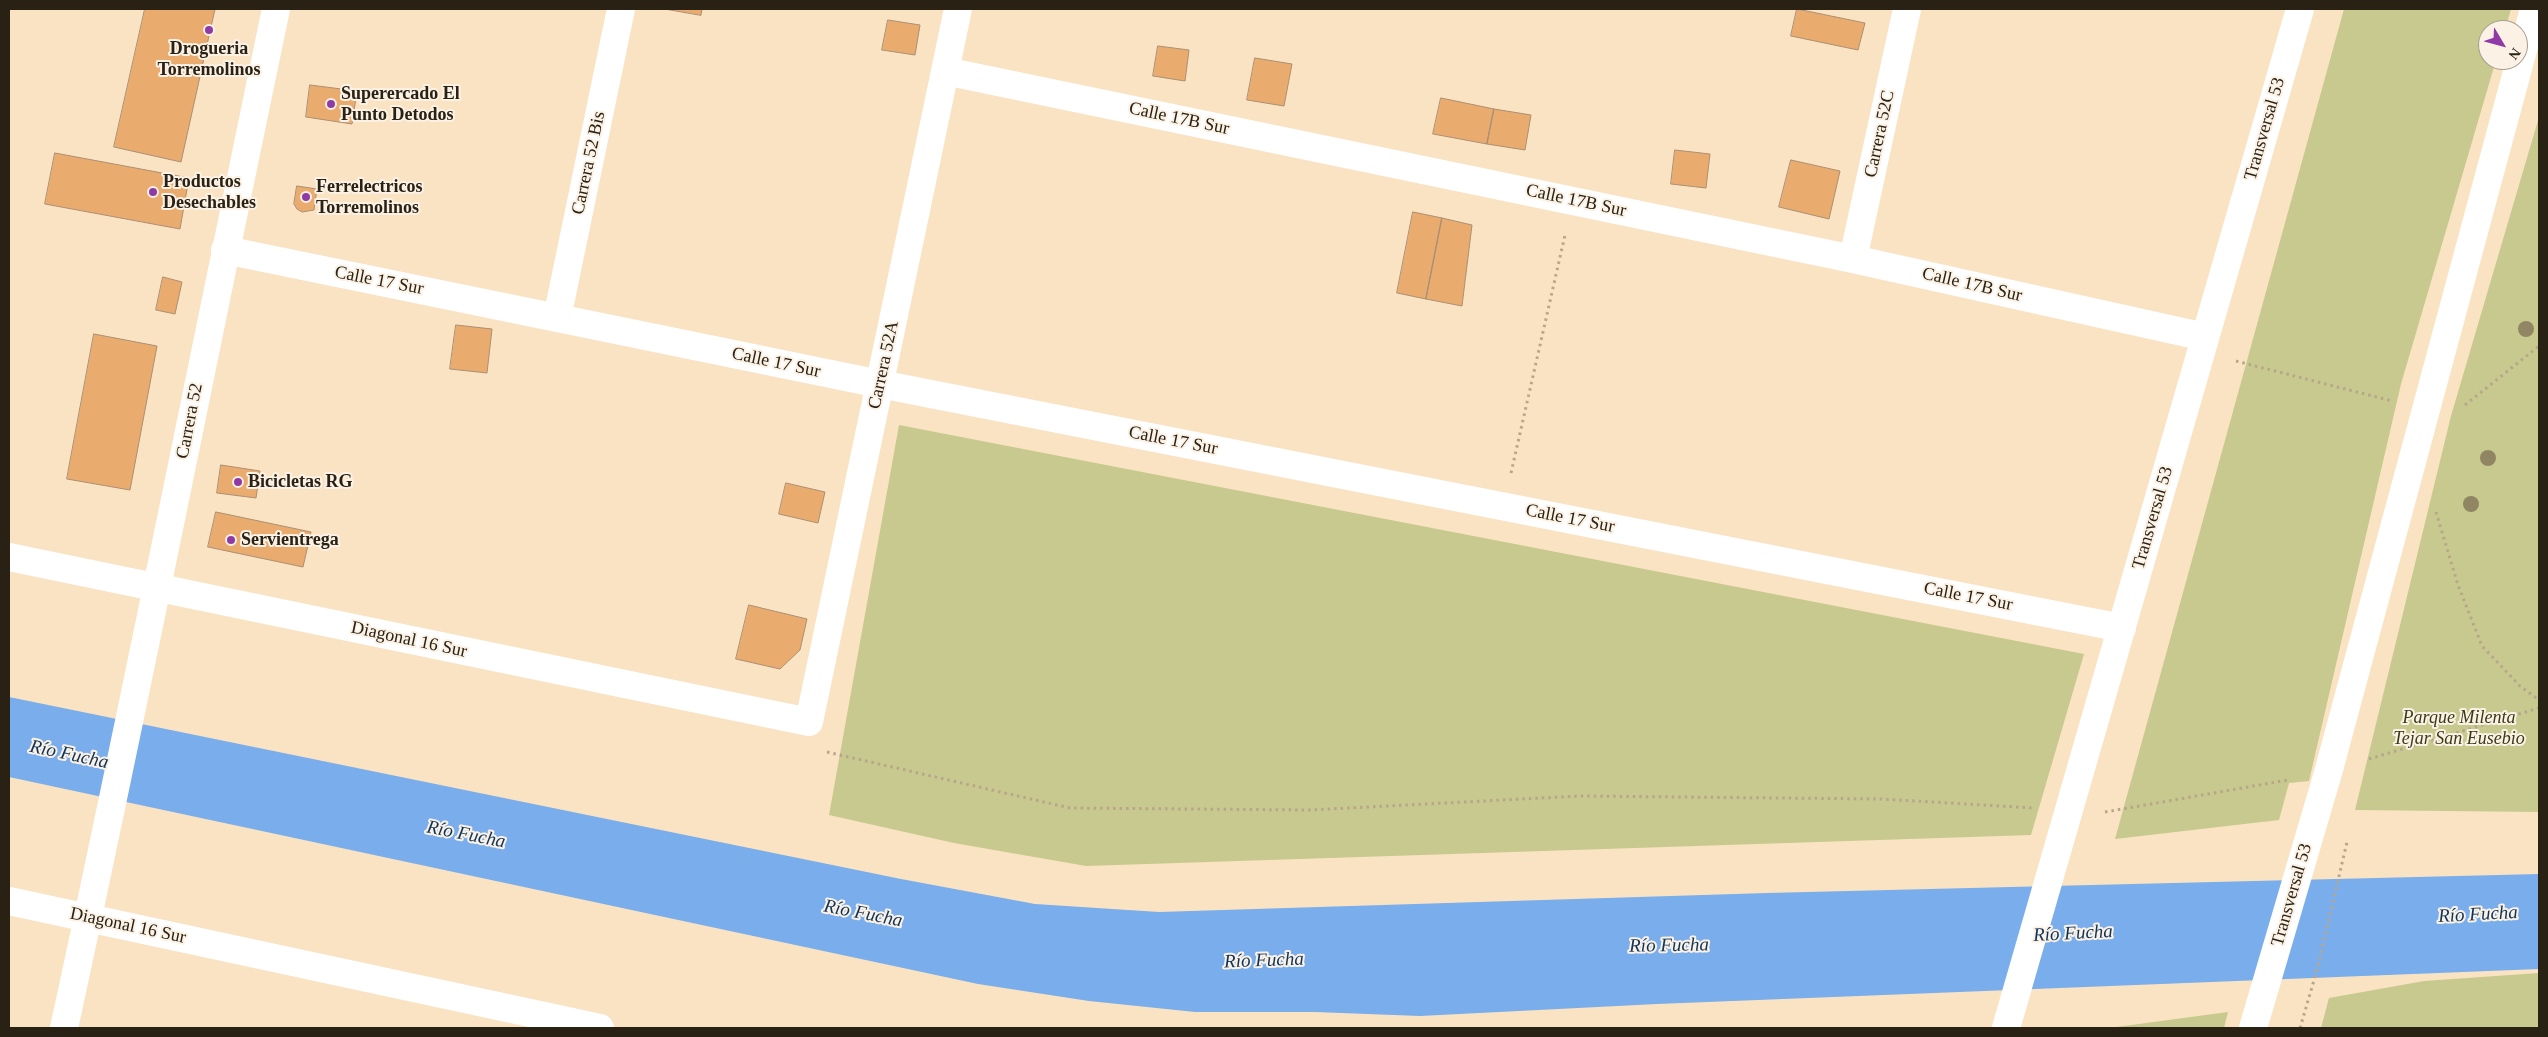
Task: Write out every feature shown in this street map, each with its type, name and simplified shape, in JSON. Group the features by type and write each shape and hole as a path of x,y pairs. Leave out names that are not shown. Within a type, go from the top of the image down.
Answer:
{"street":[{"name":"Carrera 52","path":"64,1028 107,834 134,690 276,9"},
{"name":"Carrera 52 Bis","path":"557,318 621,9"},
{"name":"Carrera 52A","path":"809,722 958,9"},
{"name":"Carrera 52C","path":"1853,259 1907,9"},
{"name":"Transversal 53","path":"2007,1027 2300,9"},
{"name":"Transversal 53","path":"2254,1028 2318,807 2534,9"},
{"name":"Calle 17B Sur","path":"945,71 1853,259 2203,345"},
{"name":"Calle 17 Sur","path":"225,250 880,384 2122,628"},
{"name":"Diagonal 16 Sur","path":"9,557 809,722"},
{"name":"Diagonal 16 Sur","path":"9,901 600,1028"}],"path":[{"path":"1503,506 1573,200"},
{"path":"2203,345 2451,416 2539,346"},
{"path":"2434,508 2458,585 2482,646 2520,686 2539,700"},
{"path":"817,750 1070,808 1310,810 1580,796 1881,799 2068,810"},
{"path":"2300,1028 2317,970 2348,838"}],"green space":[{"path":"2344,9 2511,9 2508,20 2478,20 2478,70 2493,70 2401,384 2309,781 2289,783 2279,820 2115,839"},
{"name":"Parque Milenta Tejar San Eusebio","path":"2539,117 2539,812 2355,810 2451,416"},
{"path":"899,425 2084,654 2031,835 1086,866 954,843 829,815"},
{"path":"2539,973 2539,1028 2321,1028 2329,998 2424,981"},
{"path":"2228,1012 2224,1028 2109,1028"}],"water":[{"name":"Río Fucha","path":"9,697 901,879 1035,904 1159,912 1767,893 2539,874 2539,969 1657,1004 1420,1016 1315,1012 1195,1012 1089,1001 978,984 9,777"}],"building":[{"path":"145,9 215,9 181,162 114,147"},
{"path":"665,9 702,9 701,15"},
{"path":"1797,9 1865,23 1858,50 1791,36"},
{"path":"888,20 920,25 915,55 882,50"},
{"path":"1158,46 1189,50 1185,81 1153,76"},
{"path":"1255,58 1292,64 1284,106 1247,100"},
{"name":"Superercado El Punto Detodos","path":"310,85 357,91 352,124 306,117"},
{"path":"1441,98 1494,109 1487,144 1433,134"},
{"path":"1494,109 1531,115 1525,150 1487,144"},
{"path":"1675,150 1710,154 1706,188 1671,184"},
{"path":"55,153 189,178 180,229 45,204"},
{"path":"1791,160 1840,171 1829,219 1779,207"},
{"name":"Ferrelectricos Torremolinos","path":"297,186 317,189 314,210 302,212 297,209 294,204"},
{"path":"1413,212 1442,218 1426,299 1397,293"},
{"path":"1442,218 1472,225 1462,306 1426,299"},
{"path":"163,277 182,282 175,314 156,310"},
{"path":"456,325 492,329 487,373 450,369"},
{"path":"94,334 157,346 130,490 67,479"},
{"name":"Bicicletas RG","path":"221,465 260,471 256,498 217,493"},
{"path":"786,483 825,492 818,523 779,514"},
{"path":"216,512 311,532 303,567 208,547"},
{"path":"749,605 807,619 800,650 780,669 736,659"}],"place":[{"name":"Drogueria Torremolinos","path":"209,30"},
{"name":"Superercado El Punto Detodos","path":"331,104"},
{"name":"Productos Desechables","path":"153,192"},
{"name":"Ferrelectricos Torremolinos","path":"306,197"},
{"name":"Bicicletas RG","path":"238,482"},
{"name":"Servientrega","path":"231,540"}]}
